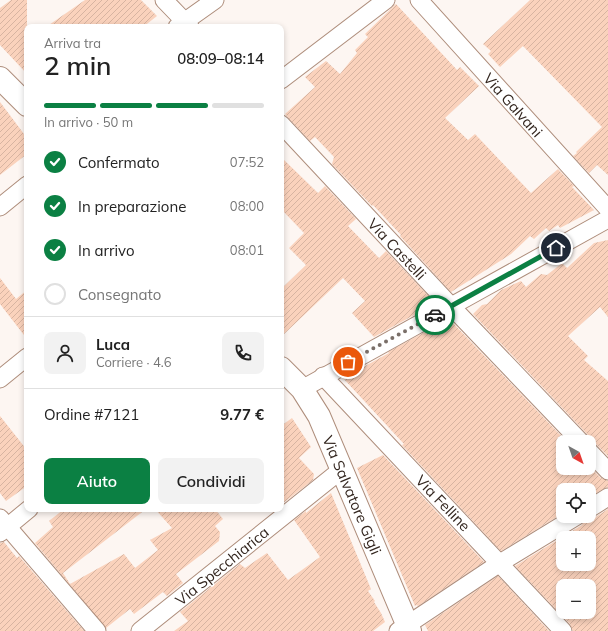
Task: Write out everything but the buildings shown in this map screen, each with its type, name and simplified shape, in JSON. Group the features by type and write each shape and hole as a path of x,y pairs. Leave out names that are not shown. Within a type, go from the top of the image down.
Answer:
{"street":[{"path":"164,0 183,24"},
{"path":"185,24 214,0"},
{"path":"284,78 386,0"},
{"name":"Via Galvani","path":"419,0 608,209"},
{"path":"0,78 24,102"},
{"name":"Via Castelli","path":"284,127 573,435"},
{"path":"0,207 24,187"},
{"path":"302,389 608,219"},
{"path":"0,379 24,359"},
{"name":"Via Salvatore Gigli","path":"284,371 302,389 319,416 405,629"},
{"name":"Via Felline","path":"323,376 563,631"},
{"path":"596,458 608,471"},
{"name":"Via Specchiarica","path":"140,631 341,470"},
{"path":"596,504 608,497"},
{"path":"24,512 2,526 97,631"},
{"path":"405,629 500,563 566,523"}],"way so far":[{"path":"348,362 435,315"}],"route":[{"path":"435,315 556,248"}]}
